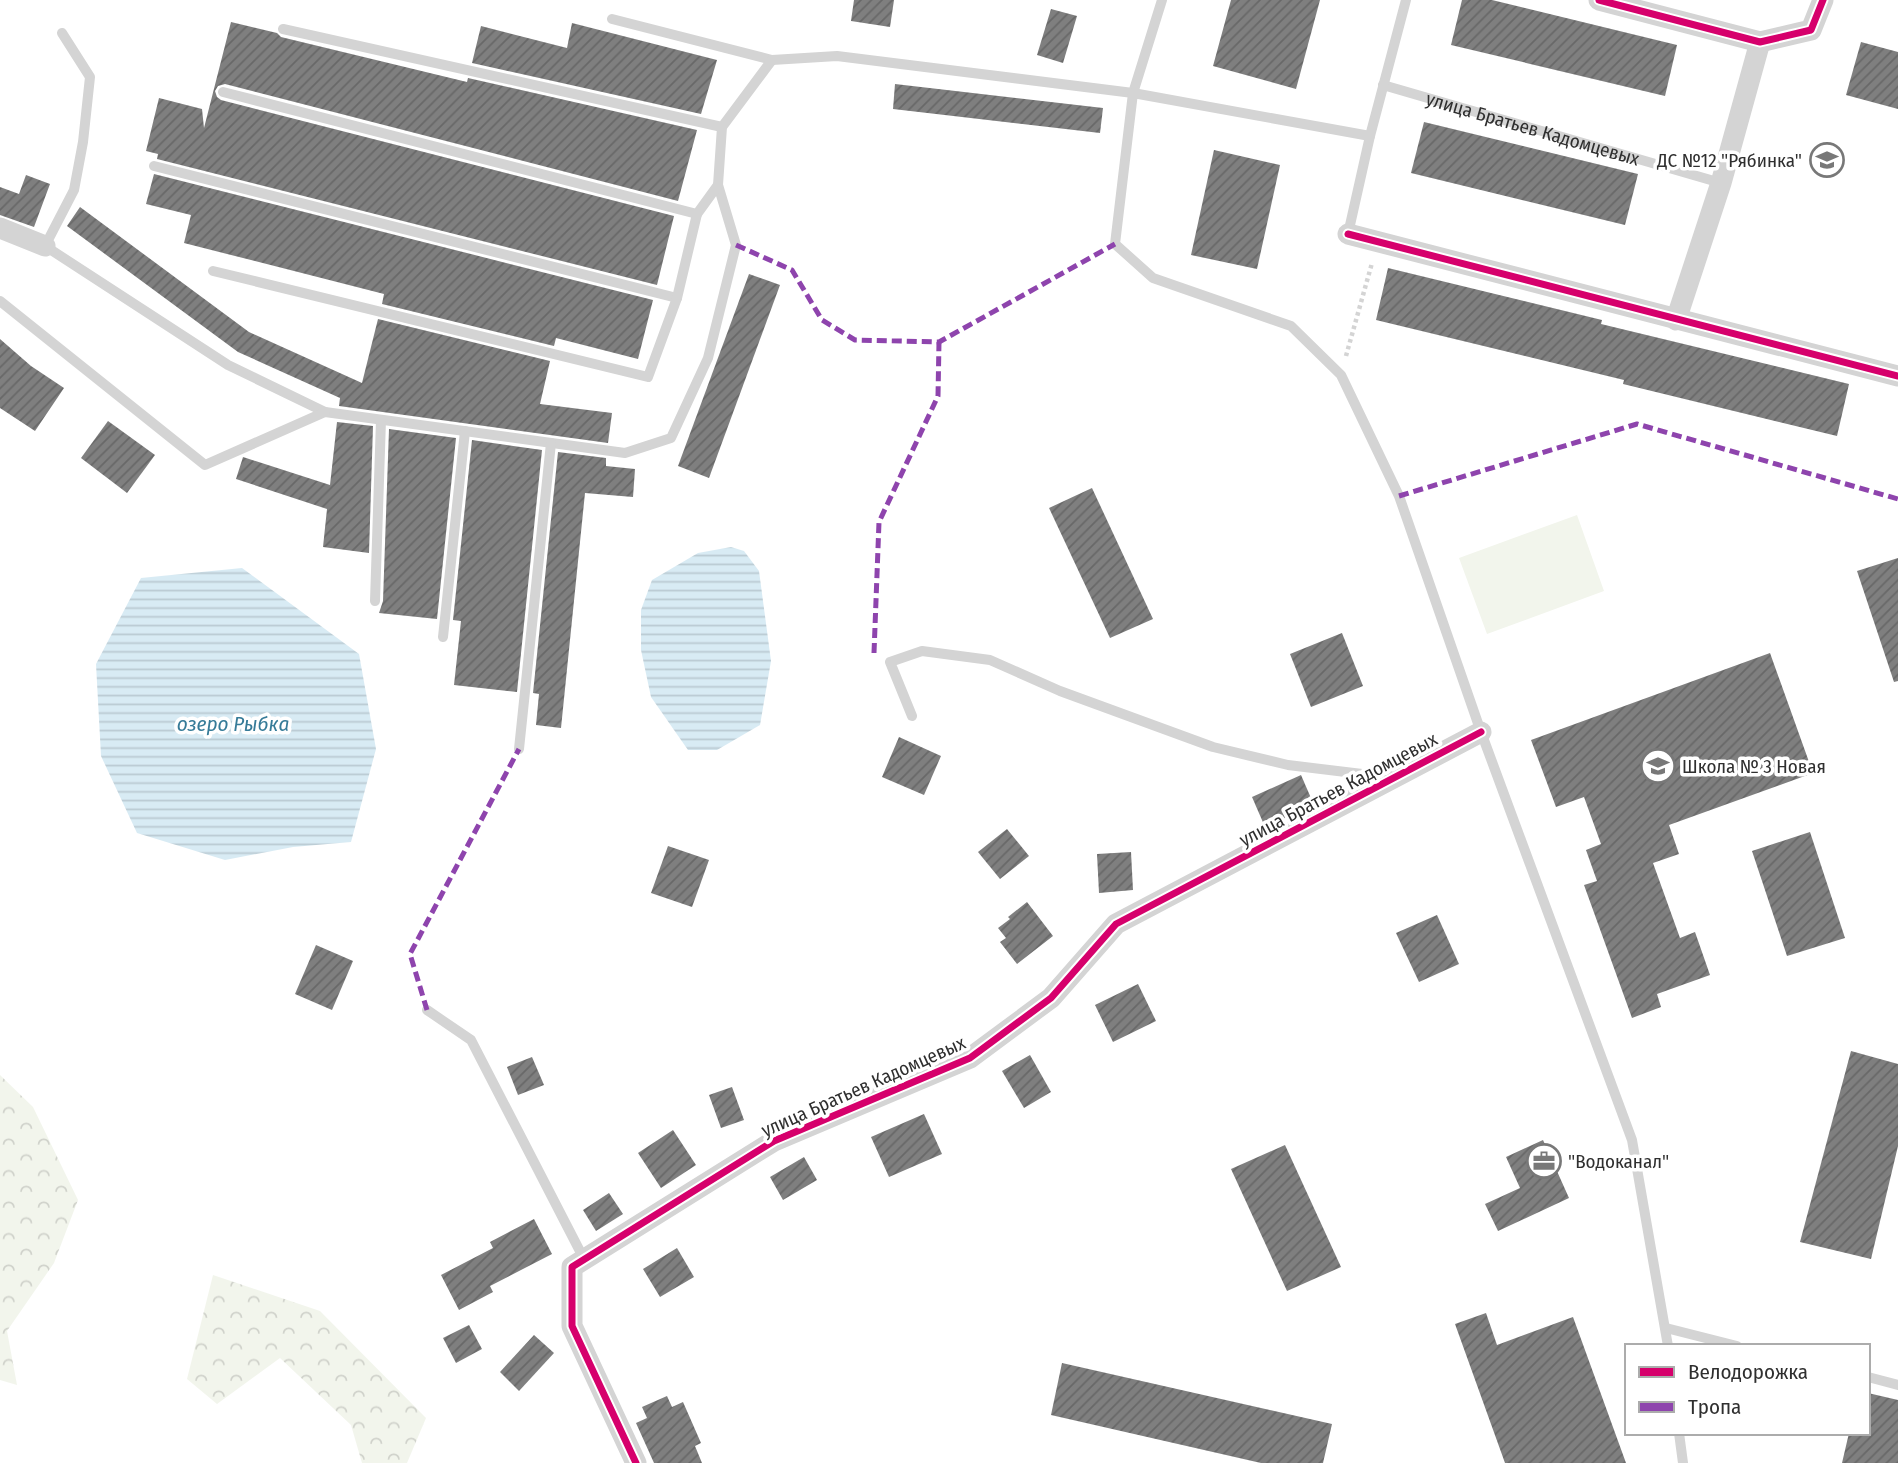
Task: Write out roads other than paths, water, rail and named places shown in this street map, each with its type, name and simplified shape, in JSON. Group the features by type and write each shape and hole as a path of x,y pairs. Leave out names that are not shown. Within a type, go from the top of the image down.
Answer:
{"street":[{"path":"1599,0 1760,43 1811,30 1823,0"},
{"path":"1676,320 1721,183 1760,43"},
{"path":"0,228 45,246"},
{"path":"1349,234 1898,376"},
{"name":"улица Братьев Кадомцевых","path":"584,1259 774,1141 970,1058 1051,998 1116,924 1481,732"},
{"path":"584,1259 572,1267 572,1326 636,1463"}],"lane":[{"path":"1162,0 1133,93 1115,244 1153,278 1291,326 1341,375 1399,496 1481,732 1632,1140 1668,1344"},
{"path":"1349,234 1370,135 1406,0"},
{"path":"612,19 772,60 836,56 1133,93 1370,135"},
{"path":"283,29 722,127"},
{"path":"62,33 90,78 83,142 74,190 45,246 228,365 325,412 625,453 671,438 708,358 736,245 718,185 722,127 772,60"},
{"name":"улица Братьев Кадомцевых","path":"1383,85 1721,183"},
{"path":"223,92 697,214"},
{"path":"153,166 677,298"},
{"path":"213,271 648,377 677,298 697,214 718,185"},
{"path":"0,301 205,465 325,412"},
{"path":"375,601 381,419"},
{"path":"443,637 465,431"},
{"path":"519,749 551,443"},
{"path":"912,716 890,662 922,651 990,660 1060,691 1213,747 1289,765 1393,778"},
{"path":"427,1010 471,1040 584,1259"},
{"path":"1666,1328 1729,1344"},
{"path":"1870,1378 1898,1385"},
{"path":"1679,1435 1683,1463"}],"water":[{"path":"731,547 744,551 759,571 771,661 760,725 717,750 688,750 651,697 641,650 641,610 652,580 698,553"},
{"name":"озеро Рыбка","path":"242,568 359,654 376,749 351,842 293,847 225,860 137,833 101,756 96,664 141,578"}],"place":[{"name":"ДС №12 \"Рябинка\"","path":"1827,160"},
{"name":"Школа № 3 Новая","path":"1658,766"},
{"name":"\"Водоканал\"","path":"1544,1161"}]}
